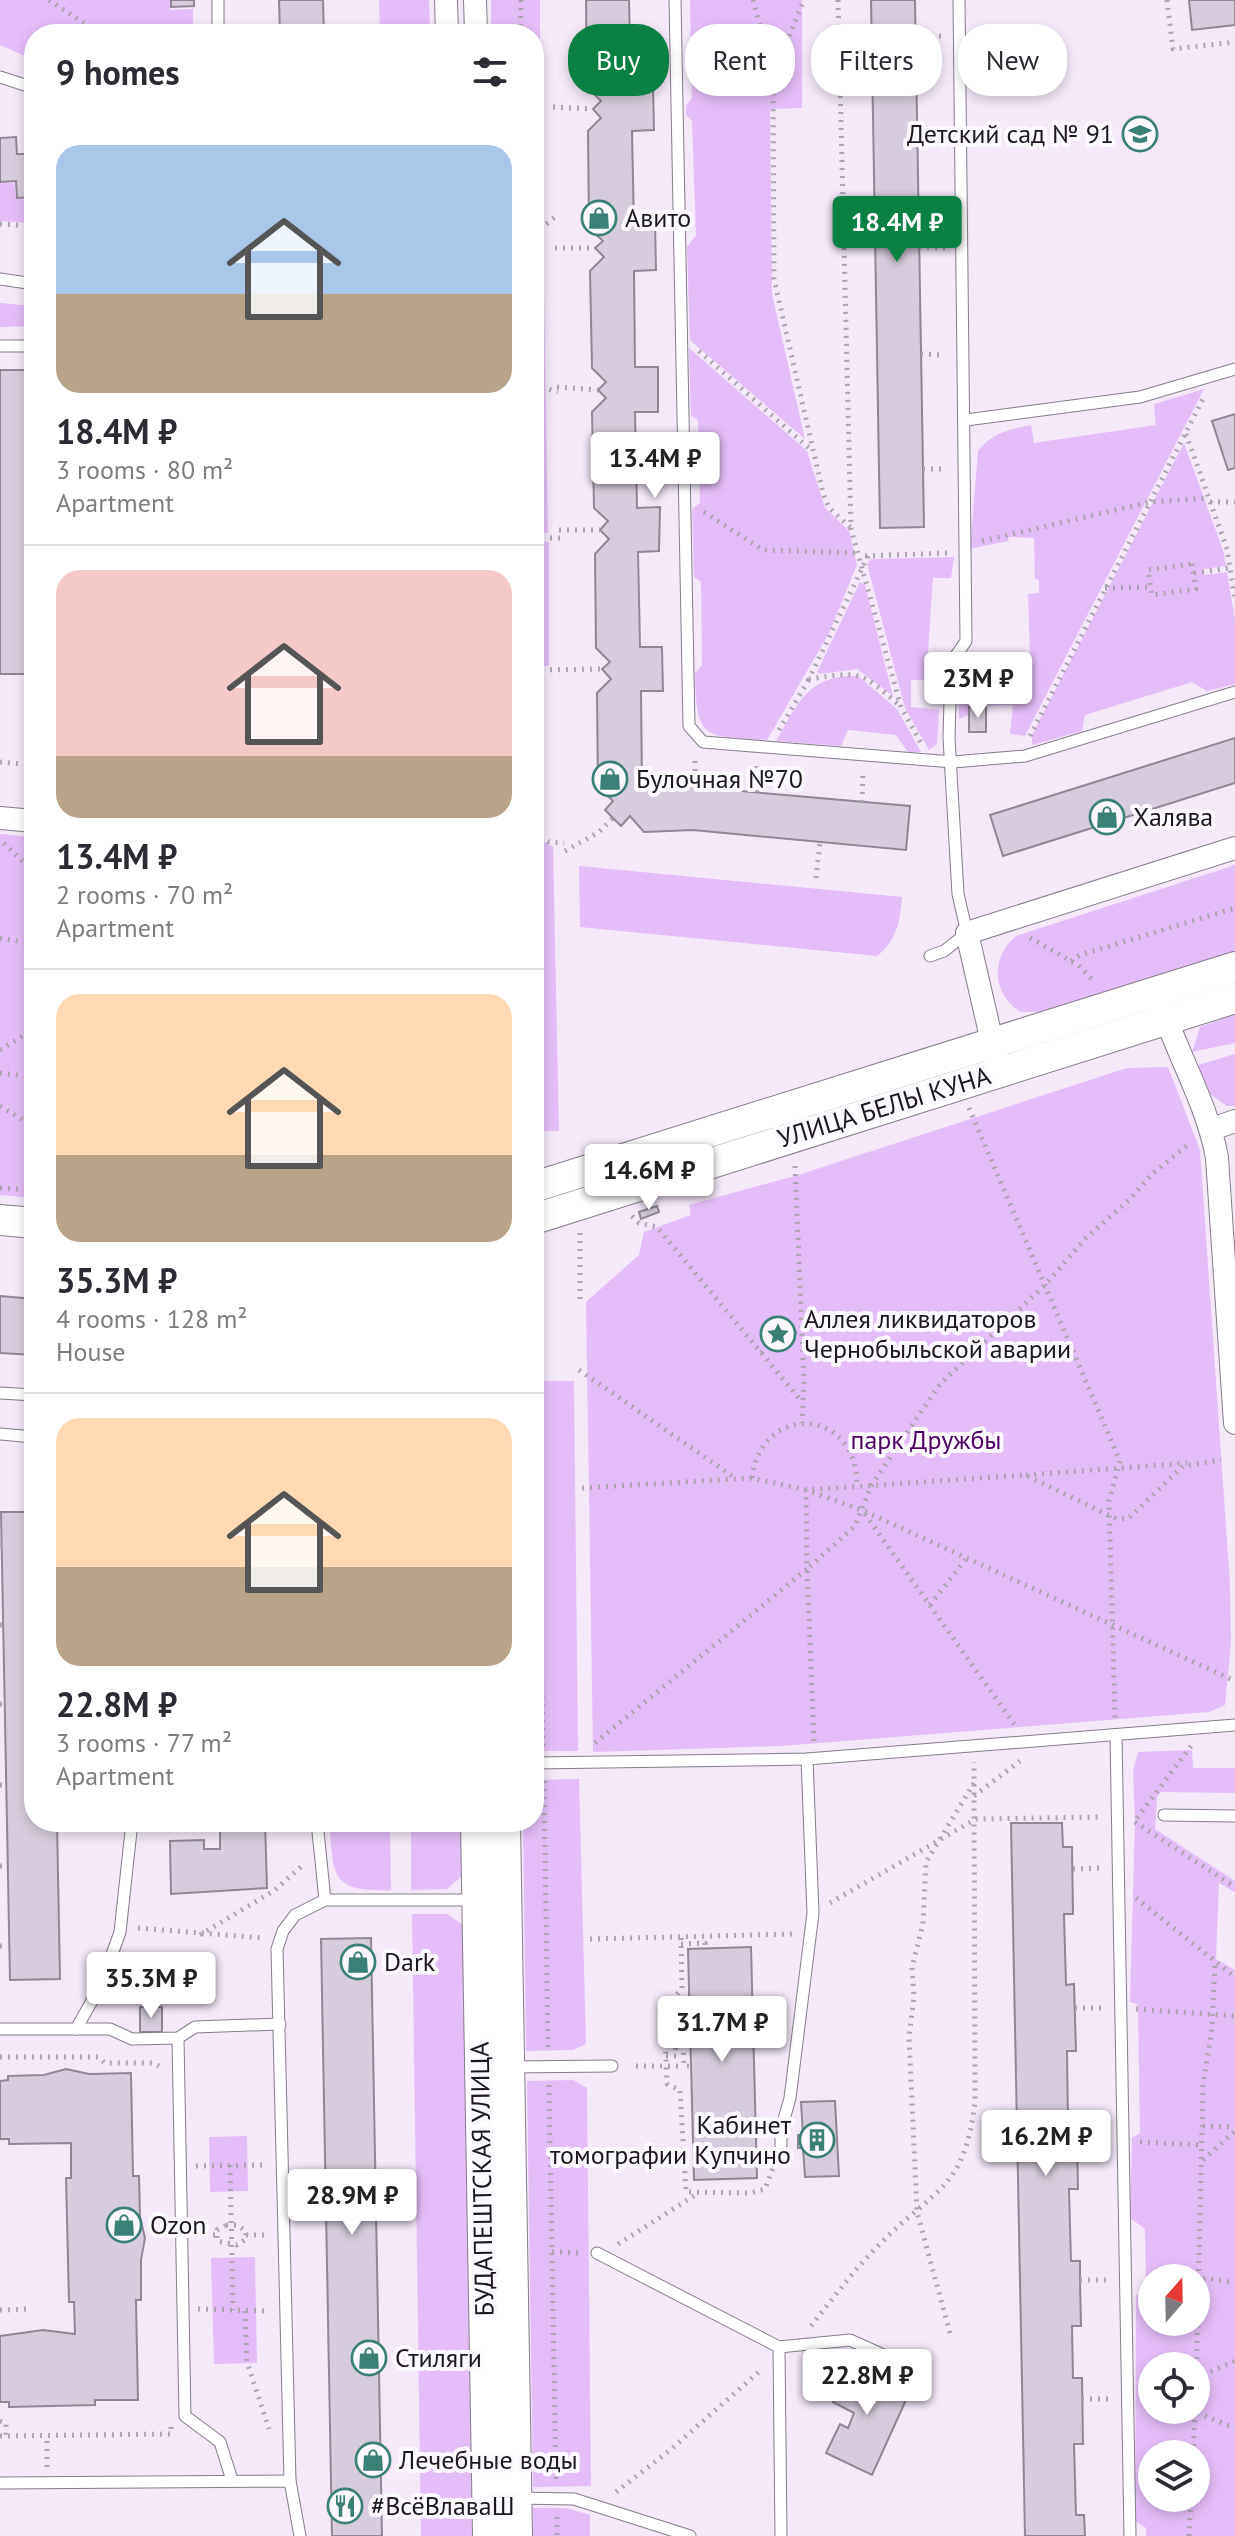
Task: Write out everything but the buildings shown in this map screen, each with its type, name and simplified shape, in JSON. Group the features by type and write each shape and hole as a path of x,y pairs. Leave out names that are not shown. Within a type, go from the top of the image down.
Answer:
{"street":[{"path":"446,0 447,24"},
{"path":"475,0 476,24"},
{"path":"0,818 24,820"},
{"path":"995,1057 967,933 1235,848"},
{"name":"УЛИЦА БЕЛЫ КУНА","path":"1162,1006 1235,967"},
{"name":"УЛИЦА БЕЛЫ КУНА","path":"544,1184 995,1057 1162,1006 1235,998"},
{"path":"1162,1006 1204,1134 1217,1158 1235,1423"},
{"name":"УЛИЦА БЕЛЫ КУНА","path":"544,1215 995,1057"},
{"path":"1204,1134 1235,1121"},
{"path":"0,1220 24,1222"},
{"name":"БУДАПЕШТСКАЯ УЛИЦА","path":"478,1832 492,1900"},
{"name":"БУДАПЕШТСКАЯ УЛИЦА","path":"503,1832 492,1900 502,2498 517,2536"},
{"name":"БУДАПЕШТСКАЯ УЛИЦА","path":"488,2536 502,2498"}],"lane":[{"path":"218,0 218,24"},
{"path":"675,0 689,726 703,742 953,762 1025,756 1235,692"},
{"path":"930,956 944,951 967,933 958,894 953,762 949,738 951,663 966,641 966,420 959,0"},
{"path":"0,77 24,85"},
{"path":"0,279 24,283"},
{"path":"0,346 24,346"},
{"path":"966,420 1140,397 1235,369"},
{"path":"0,1393 24,1394"},
{"path":"0,1434 24,1436"},
{"path":"544,1763 807,1759 1235,1725"},
{"path":"1116,1735 1120,1817 1130,2536"},
{"path":"781,2145 781,2130 790,2098 813,1913 807,1759"},
{"path":"1164,1815 1235,1816"},
{"path":"76,2029 101,1985 121,1926 131,1832"},
{"path":"318,1832 325,1900"},
{"path":"300,2536 290,2481 277,1949 280,1939 295,1915 325,1900 492,1900"},
{"path":"0,2029 110,2029 132,2039 178,2038 195,2027 280,2024"},
{"path":"178,2038 185,2416 220,2442 232,2480"},
{"path":"494,2067 612,2066"},
{"path":"597,2253 779,2353"},
{"path":"779,2353 795,2345 850,2340 890,2358"},
{"path":"779,2353 781,2536"},
{"path":"0,2483 290,2481"},
{"path":"502,2498 556,2498 599,2506 690,2536"}],"path":[{"path":"49,0 86,24"},
{"path":"520,24 521,0"},
{"path":"753,0 759,24"},
{"path":"794,24 804,0"},
{"path":"838,0 851,529 901,707 932,760"},
{"path":"1167,0 1173,49 1235,42"},
{"path":"773,96 774,279 812,451 829,508 851,529"},
{"path":"553,107 593,109"},
{"path":"544,226 555,217"},
{"path":"0,224 24,225"},
{"path":"555,248 595,248"},
{"path":"681,336 812,451"},
{"path":"1025,756 1030,734 1216,375"},
{"path":"544,387 598,390"},
{"path":"1185,433 1230,568 1235,599"},
{"path":"684,498 763,550 868,556 965,549 1150,502 1209,500 1233,504"},
{"path":"559,530 600,530"},
{"path":"544,538 560,538"},
{"path":"757,792 763,747 809,679 841,619 868,556"},
{"path":"1192,564 1196,589 1152,595 1151,587 1148,570 1192,564"},
{"path":"1194,573 1230,568"},
{"path":"1105,588 1151,587"},
{"path":"544,670 602,669"},
{"path":"809,679 853,672 863,675 901,707"},
{"path":"862,802 864,755"},
{"path":"0,762 24,764"},
{"path":"565,851 599,832 613,818"},
{"path":"0,838 24,863"},
{"path":"544,839 564,843"},
{"path":"816,878 820,842"},
{"path":"1071,961 1080,955 1235,908"},
{"path":"0,938 24,942"},
{"path":"0,1050 24,1035"},
{"path":"0,1073 24,1076"},
{"path":"0,1106 24,1121"},
{"path":"973,1119 1120,1461 1109,1501 1115,1720"},
{"path":"585,1750 847,1536 871,1486 940,1384 1045,1285 1153,1173 1180,1148 1204,1134"},
{"path":"795,1165 802,1327 802,1423"},
{"path":"0,1188 24,1189"},
{"path":"629,1212 639,1223 657,1227 802,1402"},
{"path":"580,1229 580,1299"},
{"path":"761,1353 802,1327"},
{"path":"579,1370 736,1479"},
{"path":"752,1478 754,1463 762,1447 785,1428 802,1423 830,1429 842,1438 858,1464 857,1486"},
{"path":"806,1490 1221,1460"},
{"path":"1025,1475 1111,1518 1129,1518 1183,1466 1192,1463"},
{"path":"582,1488 752,1478 806,1490 862,1510 1235,1681"},
{"path":"806,1490 814,1743"},
{"path":"862,1510 1017,1728"},
{"path":"930,1605 966,1559"},
{"path":"1135,1822 1149,1798 1207,1727"},
{"path":"966,1801 1020,1761 1031,1739"},
{"path":"795,2345 881,2243 950,2182 962,2164 972,2127 974,1744"},
{"path":"950,2333 917,2212 909,2036 913,2020 912,1967 923,1924 925,1872 935,1843 966,1801 975,1782"},
{"path":"813,1913 976,1819 1120,1817 1135,1822 1235,1887"},
{"path":"541,1832 549,2067 557,2536"},
{"path":"200,1935 275,1890 319,1846"},
{"path":"0,1866 8,1866"},
{"path":"1121,1878 1131,1893 1235,1977"},
{"path":"121,1926 200,1935 280,1939"},
{"path":"681,1941 809,1933"},
{"path":"590,1939 681,1941 705,1943 705,1948"},
{"path":"681,1941 682,1988 664,2010 667,2084 680,2090 686,2192 751,2193 765,2189 781,2145"},
{"path":"0,1946 9,1946"},
{"path":"1199,2264 1203,2086 1213,2015 1215,1962"},
{"path":"1123,2008 1235,2016"},
{"path":"666,2056 676,2056 675,2011 682,2011 684,2066"},
{"path":"0,2057 98,2057 105,2063 153,2063 163,2074"},
{"path":"636,2066 691,2066"},
{"path":"1203,2126 1235,2129"},
{"path":"1202,2161 1235,2129"},
{"path":"230,2165 233,2310"},
{"path":"181,2167 283,2165"},
{"path":"552,2252 597,2253 622,2242 698,2193"},
{"path":"231,2225 246,2231 246,2239 232,2245 217,2241 217,2230 231,2225"},
{"path":"1210,2279 1235,2283"},
{"path":"0,2310 28,2309"},
{"path":"183,2309 286,2311"},
{"path":"245,2311 251,2382 265,2422 290,2458"},
{"path":"599,2506 779,2353"},
{"path":"1210,2372 1235,2361"},
{"path":"1082,2399 1127,2399"},
{"path":"1210,2418 1235,2428"},
{"path":"0,2421 6,2423 3,2436 47,2436 171,2434 171,2419"},
{"path":"47,2436 47,2483"},
{"path":"1189,2536 1190,2512"}],"green space":[{"path":"0,0 170,0 170,10 193,9 193,24 24,24 24,56 0,45"},
{"path":"379,0 429,0 430,24 380,24"},
{"path":"491,0 540,0 540,24 491,24"},
{"path":"690,0 802,0 802,108 770,109 772,294 805,439 690,340 687,247 696,235 692,121 686,115 686,106 692,96 795,96 795,24 690,24"},
{"path":"0,183 14,183 16,199 24,199 24,222 0,221"},
{"path":"544,293 548,533 544,533"},
{"path":"0,303 24,305 24,326 0,327"},
{"path":"689,348 807,451 825,508 849,531 857,565 829,633 767,740 717,735 702,723 698,712 695,673 702,665 701,582 694,577 692,509 700,503 698,420 691,416"},
{"path":"1204,389 1025,736 1010,734 1013,705 969,706 968,715 959,719 959,693 994,693 1012,678 1010,659 1030,657 1028,594 1039,593 1039,580 1035,579 1034,538 1009,537 1008,541 970,549 978,451 995,436 1031,425 1034,443 1156,425 1154,404"},
{"path":"1184,443 1223,550 1226,566 1203,569 1204,575 1227,572 1235,620 1235,684 1207,691 1192,682 1085,715 1082,731 1032,745 1032,735"},
{"path":"544,542 549,542 549,666 544,666"},
{"path":"954,557 951,578 933,578 926,680 911,680 911,707 939,710 937,744 929,750 905,708 867,564 871,559"},
{"path":"860,582 865,585 893,696 857,669 817,672"},
{"path":"858,676 897,709 921,752 908,752 896,735 848,730 841,746 776,741 798,703 815,686 827,680"},
{"path":"0,834 24,836 24,1197 0,1195"},
{"path":"544,842 553,847 559,1131 544,1131"},
{"path":"1235,865 1235,951 1040,1012 1021,1012 1004,996 998,976 999,965 1002,954 1016,936"},
{"path":"579,866 902,897 900,914 893,937 877,956 580,927"},
{"path":"1235,1014 1235,1043 1192,1052 1200,1027"},
{"path":"1235,1054 1235,1106 1227,1106 1210,1094 1198,1065"},
{"name":"парк Дружбы","path":"1168,1067 1200,1150 1230,1585 1231,1643 1225,1705 1209,1712 781,1746 593,1752 586,1302 639,1255 644,1232 691,1215 689,1205 798,1175 1127,1068"},
{"path":"544,1381 574,1381 578,1751 544,1751"},
{"path":"1192,1750 1193,1768 1235,1768 1235,1793 1161,1792 1157,1797 1155,1829 1235,1881 1235,1892 1219,1883 1216,1959 1235,1970 1235,2536 1146,2536 1146,2528 1135,2521 1136,2295 1138,2336 1210,2336 1210,2264 1146,2264 1145,2229 1130,2218 1132,2138 1140,2133 1138,2009 1137,2004 1130,2002 1135,1822 1133,1771 1138,1752"},
{"path":"579,1779 586,2044 573,2050 526,2051 523,1832 544,1832 544,1780"},
{"path":"330,1832 390,1832 391,1890 356,1888 346,1884 339,1877 332,1856"},
{"path":"411,1832 461,1832 461,1877 447,1889 411,1890"},
{"path":"412,1914 447,1914 463,1925 472,2536 421,2536"},
{"path":"573,2080 587,2088 591,2486 533,2487 527,2081"},
{"path":"247,2136 248,2191 210,2192 209,2137"},
{"path":"255,2257 257,2363 214,2364 211,2258"},
{"path":"533,2508 566,2508 590,2515 590,2536 533,2536"}],"place":[{"name":"Детский сад № 91","path":"1140,134"},
{"name":"Авито","path":"599,218"},
{"name":"Булочная №70","path":"610,779"},
{"name":"Халява","path":"1107,817"},
{"name":"Аллея ликвидаторов Чернобыльской аварии","path":"778,1334"},
{"name":"Dark","path":"358,1962"},
{"name":"Кабинет томографии Купчино","path":"817,2140"},
{"name":"Ozon","path":"124,2225"},
{"name":"Стиляги","path":"369,2358"},
{"name":"Лечебные воды","path":"373,2460"},
{"name":"#ВсёВлаваШ","path":"345,2506"}]}
